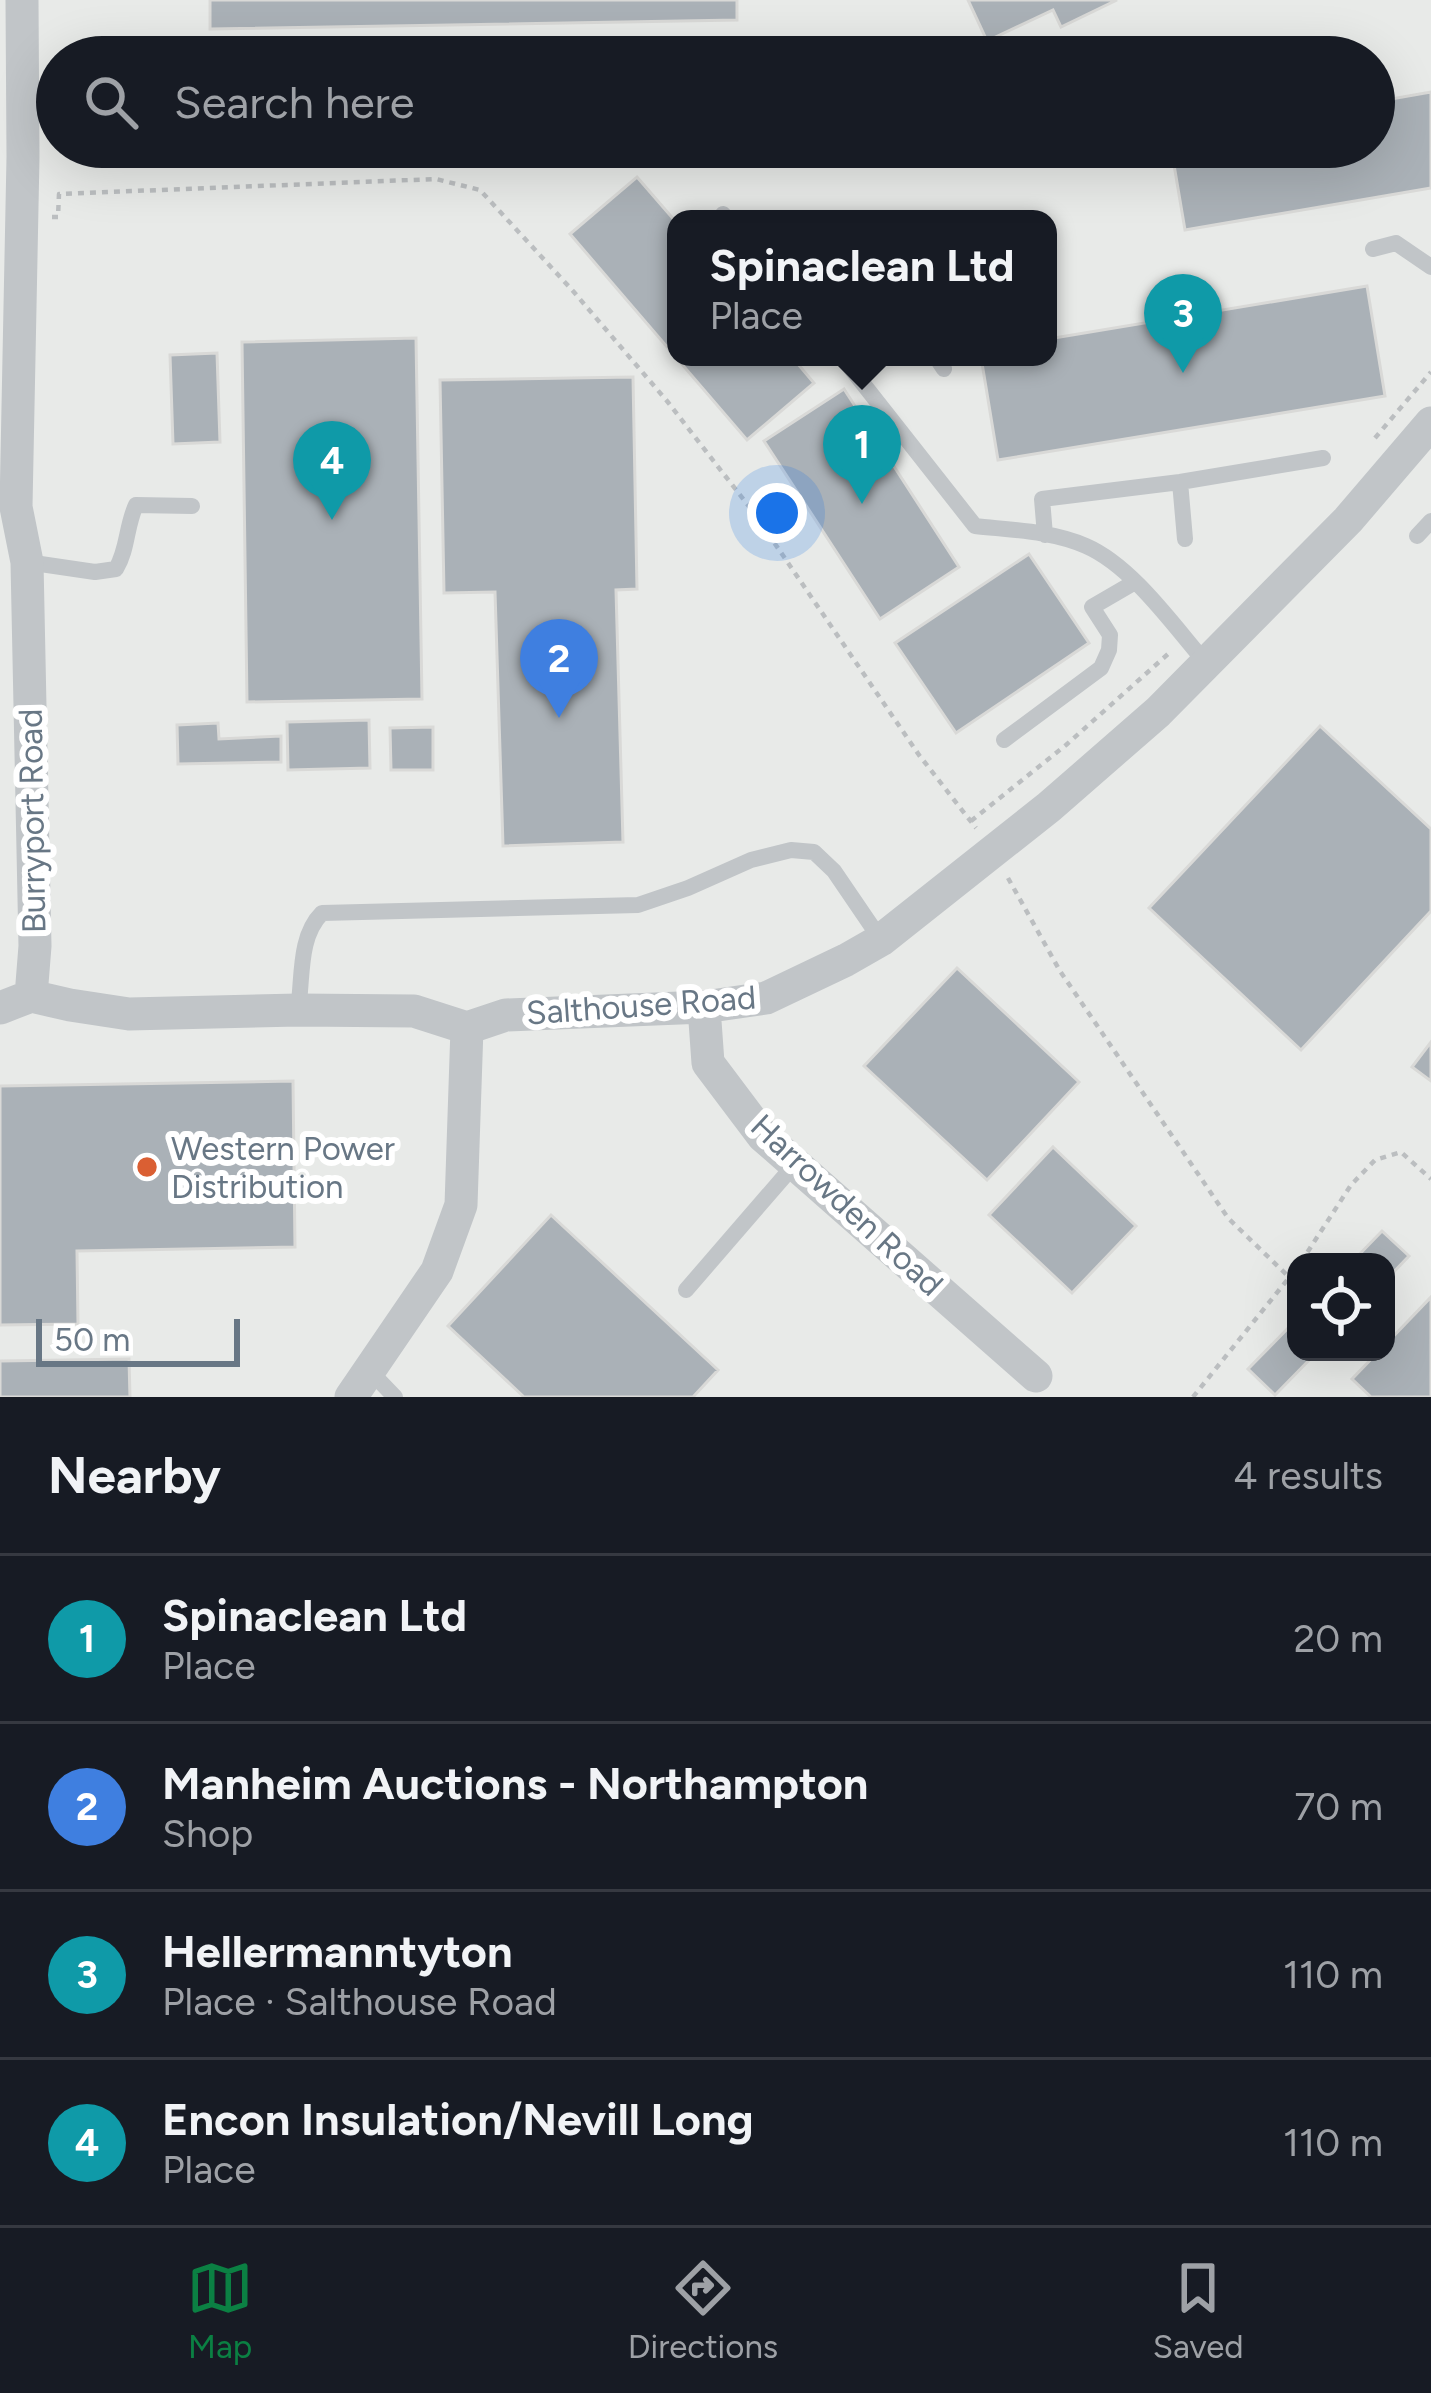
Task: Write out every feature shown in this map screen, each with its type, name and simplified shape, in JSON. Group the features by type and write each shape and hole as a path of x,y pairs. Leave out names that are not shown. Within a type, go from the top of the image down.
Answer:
{"street":[{"name":"Burryport Road","path":"16,1002 35,946 27,562 16,507 22,0"},
{"name":"Salthouse Road","path":"16,1002 129,1014 414,1011 467,1028 506,1016 704,1007 766,998 881,940 1049,807 1158,712 1196,651 1348,520 1431,423"},
{"name":"Harrowden Road","path":"704,1007 708,1063 763,1136 1036,1376"},
{"path":"360,1384 437,1271 461,1205 467,1028"}],"lane":[{"path":"1373,249 1396,243 1431,267"},
{"path":"849,366 975,526 1086,546 1126,572 1196,651"},
{"path":"1045,535 1042,499 1323,458"},
{"path":"1180,482 1185,539"},
{"path":"27,562 94,572 116,569 136,505 192,506"},
{"path":"1418,536 1431,521"},
{"path":"1004,740 1101,668 1110,635 1092,608 1135,582"},
{"path":"298,1010 304,946 322,913 638,905 751,860 791,850 814,852 834,871 881,940"},
{"path":"686,1290 795,1164"},
{"path":"360,1384 395,1397"}],"path":[{"path":"58,217 59,194 436,179 480,190 682,420 754,513 919,755 971,821 1196,651"},
{"path":"1365,450 1431,372"},
{"path":"1004,871 1060,971 1228,1219 1287,1275"},
{"path":"1307,1253 1351,1185 1375,1160 1401,1152 1431,1179"},
{"path":"1193,1397 1287,1282"}],"shaded area":[{"path":"0,0 1431,0 1431,1397 0,1397"}],"building":[{"path":"210,0 737,0 737,20 210,29"},
{"path":"968,0 1117,0 1061,27 1053,10 998,36 985,36"},
{"path":"1431,92 1431,188 1185,230 1175,168 1395,168 1395,98"},
{"path":"637,177 667,212 667,347 570,234"},
{"path":"1367,286 1385,396 998,460 982,366 1057,366 1057,338"},
{"path":"416,338 422,699 247,702 242,342"},
{"path":"217,353 220,442 173,444 170,355"},
{"path":"683,366 800,366 814,383 747,440"},
{"path":"633,377 637,589 616,590 623,842 503,846 495,592 444,593 440,380"},
{"path":"844,389 959,567 880,619 764,441"},
{"path":"1029,554 1089,643 956,733 895,643"},
{"path":"369,720 370,768 288,770 287,722"},
{"path":"218,723 219,739 281,736 281,762 178,764 177,725"},
{"path":"1320,726 1431,829 1431,911 1301,1050 1149,908"},
{"path":"433,727 433,770 391,770 390,728"},
{"path":"957,968 1079,1082 987,1180 864,1066"},
{"path":"1431,1042 1431,1081 1412,1067"},
{"name":"Western Power Distribution","path":"293,1081 295,1247 77,1251 78,1324 0,1325 0,1086"},
{"path":"1053,1147 1136,1226 1072,1293 989,1215"},
{"path":"551,1215 718,1370 693,1397 524,1397 448,1326"},
{"path":"1382,1231 1409,1256 1395,1271 1395,1253 1361,1253"},
{"path":"1431,1297 1431,1397 1371,1397 1352,1379 1369,1361 1395,1361 1395,1335"},
{"path":"1287,1329 1287,1361 1308,1361 1275,1395 1248,1369"},
{"path":"129,1359 130,1397 0,1397 0,1361"}],"place":[{"name":"Hellermanntyton","path":"1183,373"},
{"name":"Spinaclean Ltd","path":"862,504"},
{"name":"Encon Insulation/Nevill Long","path":"332,520"},
{"name":"Manheim Auctions - Northampton","path":"559,718"},
{"name":"Western Power Distribution","path":"147,1167"}]}
